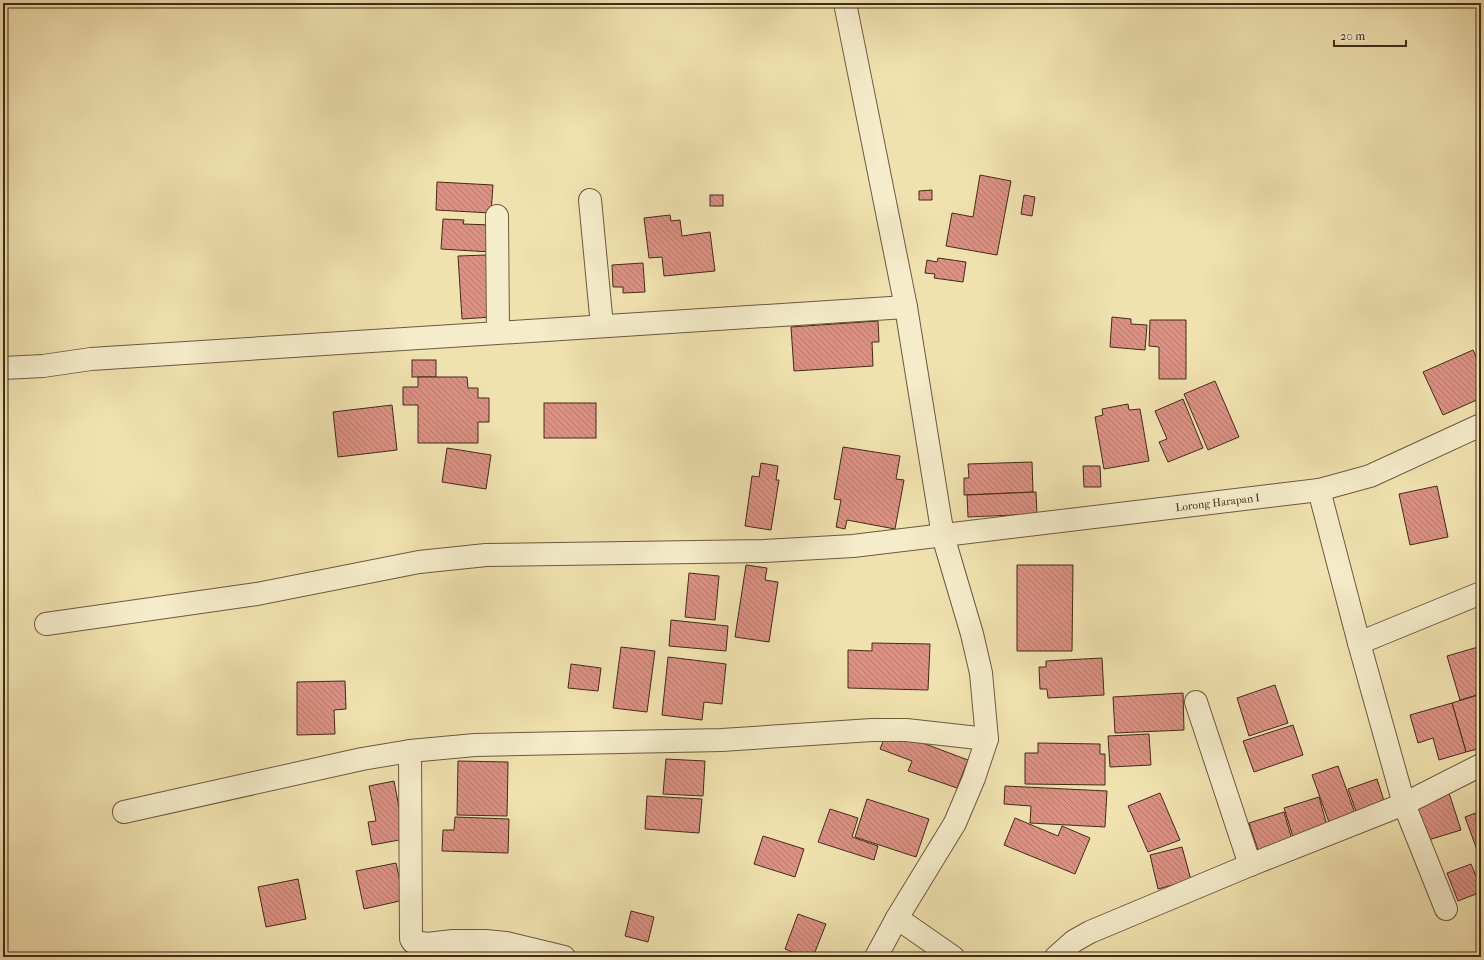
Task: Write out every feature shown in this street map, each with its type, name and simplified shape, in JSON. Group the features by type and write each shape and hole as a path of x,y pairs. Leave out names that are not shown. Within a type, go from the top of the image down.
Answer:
{"street":[{"path":"845,3 906,307 943,536 972,634 981,673 987,740 974,778 955,823 897,918 876,957"},
{"path":"590,200 602,326"},
{"path":"497,216 498,332"},
{"path":"3,368 43,366 91,359 906,307"},
{"name":"Lorong Harapan I","path":"46,624 257,594 419,562 486,555 772,551 853,546 1318,490 1370,476 1481,425"},
{"path":"1318,490 1404,804 1446,908"},
{"path":"1359,643 1481,593"},
{"path":"1196,702 1250,865"},
{"path":"124,812 362,759 475,745 722,740 872,730 906,730 987,740"},
{"path":"410,752 411,939 414,942 427,944 453,941 485,940 506,943 564,957"},
{"path":"1056,957 1074,941 1090,932 1250,865 1404,804 1481,764"},
{"path":"897,918 953,957"}],"building":[{"path":"980,175 1011,181 997,255 946,246 952,213 973,217"},
{"path":"437,182 493,185 491,213 436,210"},
{"path":"932,190 932,200 919,200 919,191"},
{"path":"710,195 723,195 723,206 710,206"},
{"path":"1024,195 1035,197 1032,216 1021,214"},
{"path":"670,215 671,221 680,220 682,236 710,232 715,271 664,276 662,257 649,258 644,218"},
{"path":"443,219 464,220 463,224 492,225 491,252 441,249"},
{"path":"487,255 492,317 462,319 458,256"},
{"path":"938,258 966,262 963,282 934,278 935,274 925,273 927,260 937,262"},
{"path":"643,263 645,292 623,293 623,287 613,287 612,265"},
{"path":"1112,317 1131,319 1131,324 1147,325 1145,350 1110,347"},
{"path":"1150,320 1186,320 1186,379 1159,379 1159,347 1149,346"},
{"path":"878,321 879,342 872,342 873,366 794,371 791,327"},
{"path":"1473,350 1481,368 1481,398 1443,415 1423,372"},
{"path":"412,360 436,360 436,377 412,377"},
{"path":"418,377 467,377 468,388 478,388 478,398 489,398 489,422 478,422 478,443 418,443 418,405 403,405 403,387 418,387"},
{"path":"1215,381 1239,437 1208,450 1184,394"},
{"path":"1183,399 1203,448 1168,462 1159,442 1167,439 1155,411"},
{"path":"544,403 596,403 596,438 544,438"},
{"path":"1128,404 1129,410 1140,409 1149,461 1104,469 1095,417 1103,415 1102,409"},
{"path":"392,405 397,450 338,457 333,412"},
{"path":"843,447 900,456 896,479 904,480 895,529 847,520 845,529 836,527 841,500 834,499"},
{"path":"447,448 491,455 486,489 442,482"},
{"path":"1032,462 1033,492 964,495 964,478 969,478 968,464"},
{"path":"761,463 778,466 776,480 779,480 771,530 745,526 752,476 759,477"},
{"path":"1083,466 1100,466 1101,487 1084,487"},
{"path":"1437,486 1448,537 1410,545 1399,494"},
{"path":"1036,492 1037,514 968,517 967,495"},
{"path":"746,565 767,568 765,580 778,582 769,642 735,637"},
{"path":"1017,565 1073,565 1072,651 1017,651"},
{"path":"689,573 719,576 715,620 685,617"},
{"path":"671,620 728,626 726,651 669,646"},
{"path":"872,643 930,644 928,690 848,688 848,650 872,651"},
{"path":"621,647 655,651 647,712 613,708"},
{"path":"1478,647 1481,658 1481,694 1460,700 1447,656"},
{"path":"668,657 726,664 722,704 704,702 702,720 662,715"},
{"path":"1102,658 1104,695 1048,698 1047,689 1040,689 1039,667 1046,667 1046,661"},
{"path":"571,664 601,668 598,691 568,688"},
{"path":"345,681 346,709 334,710 335,734 297,735 297,682"},
{"path":"1275,685 1288,723 1249,736 1237,698"},
{"path":"1183,693 1184,730 1115,733 1113,697"},
{"path":"1481,694 1481,748 1466,752 1452,703"},
{"path":"1452,703 1466,752 1439,760 1433,738 1418,743 1410,715"},
{"path":"1293,725 1303,755 1254,772 1243,741"},
{"path":"888,730 968,760 957,788 908,771 912,761 880,749"},
{"path":"1149,734 1151,765 1110,767 1108,736"},
{"path":"1038,743 1100,744 1100,754 1105,754 1105,785 1025,784 1025,753 1038,753"},
{"path":"666,759 705,761 703,796 663,794"},
{"path":"458,761 508,762 507,816 457,815"},
{"path":"1338,766 1356,816 1330,825 1312,775"},
{"path":"1377,779 1385,804 1357,814 1348,789"},
{"path":"394,781 405,839 372,845 368,822 376,821 369,786"},
{"path":"1005,786 1107,791 1105,827 1030,823 1031,806 1004,804"},
{"path":"1160,793 1180,840 1148,852 1128,806"},
{"path":"1449,793 1461,830 1425,841 1413,805"},
{"path":"647,796 702,799 699,833 645,829"},
{"path":"1319,797 1328,829 1294,840 1284,808"},
{"path":"867,799 929,819 916,857 855,837"},
{"path":"830,809 858,818 852,837 878,846 874,860 818,842"},
{"path":"1481,811 1481,861 1465,817"},
{"path":"1284,812 1293,843 1259,853 1249,823"},
{"path":"455,817 509,819 508,853 442,851 443,830 454,830"},
{"path":"1015,818 1058,836 1062,826 1090,838 1075,874 1004,845"},
{"path":"763,836 804,849 795,877 754,864"},
{"path":"1182,847 1191,880 1158,889 1150,855"},
{"path":"396,863 404,900 364,909 356,871"},
{"path":"1471,864 1481,888 1481,892 1458,901 1447,873"},
{"path":"298,879 306,919 266,927 258,887"},
{"path":"631,911 654,917 648,942 625,936"},
{"path":"798,914 826,924 813,957 804,957 785,949"}]}
